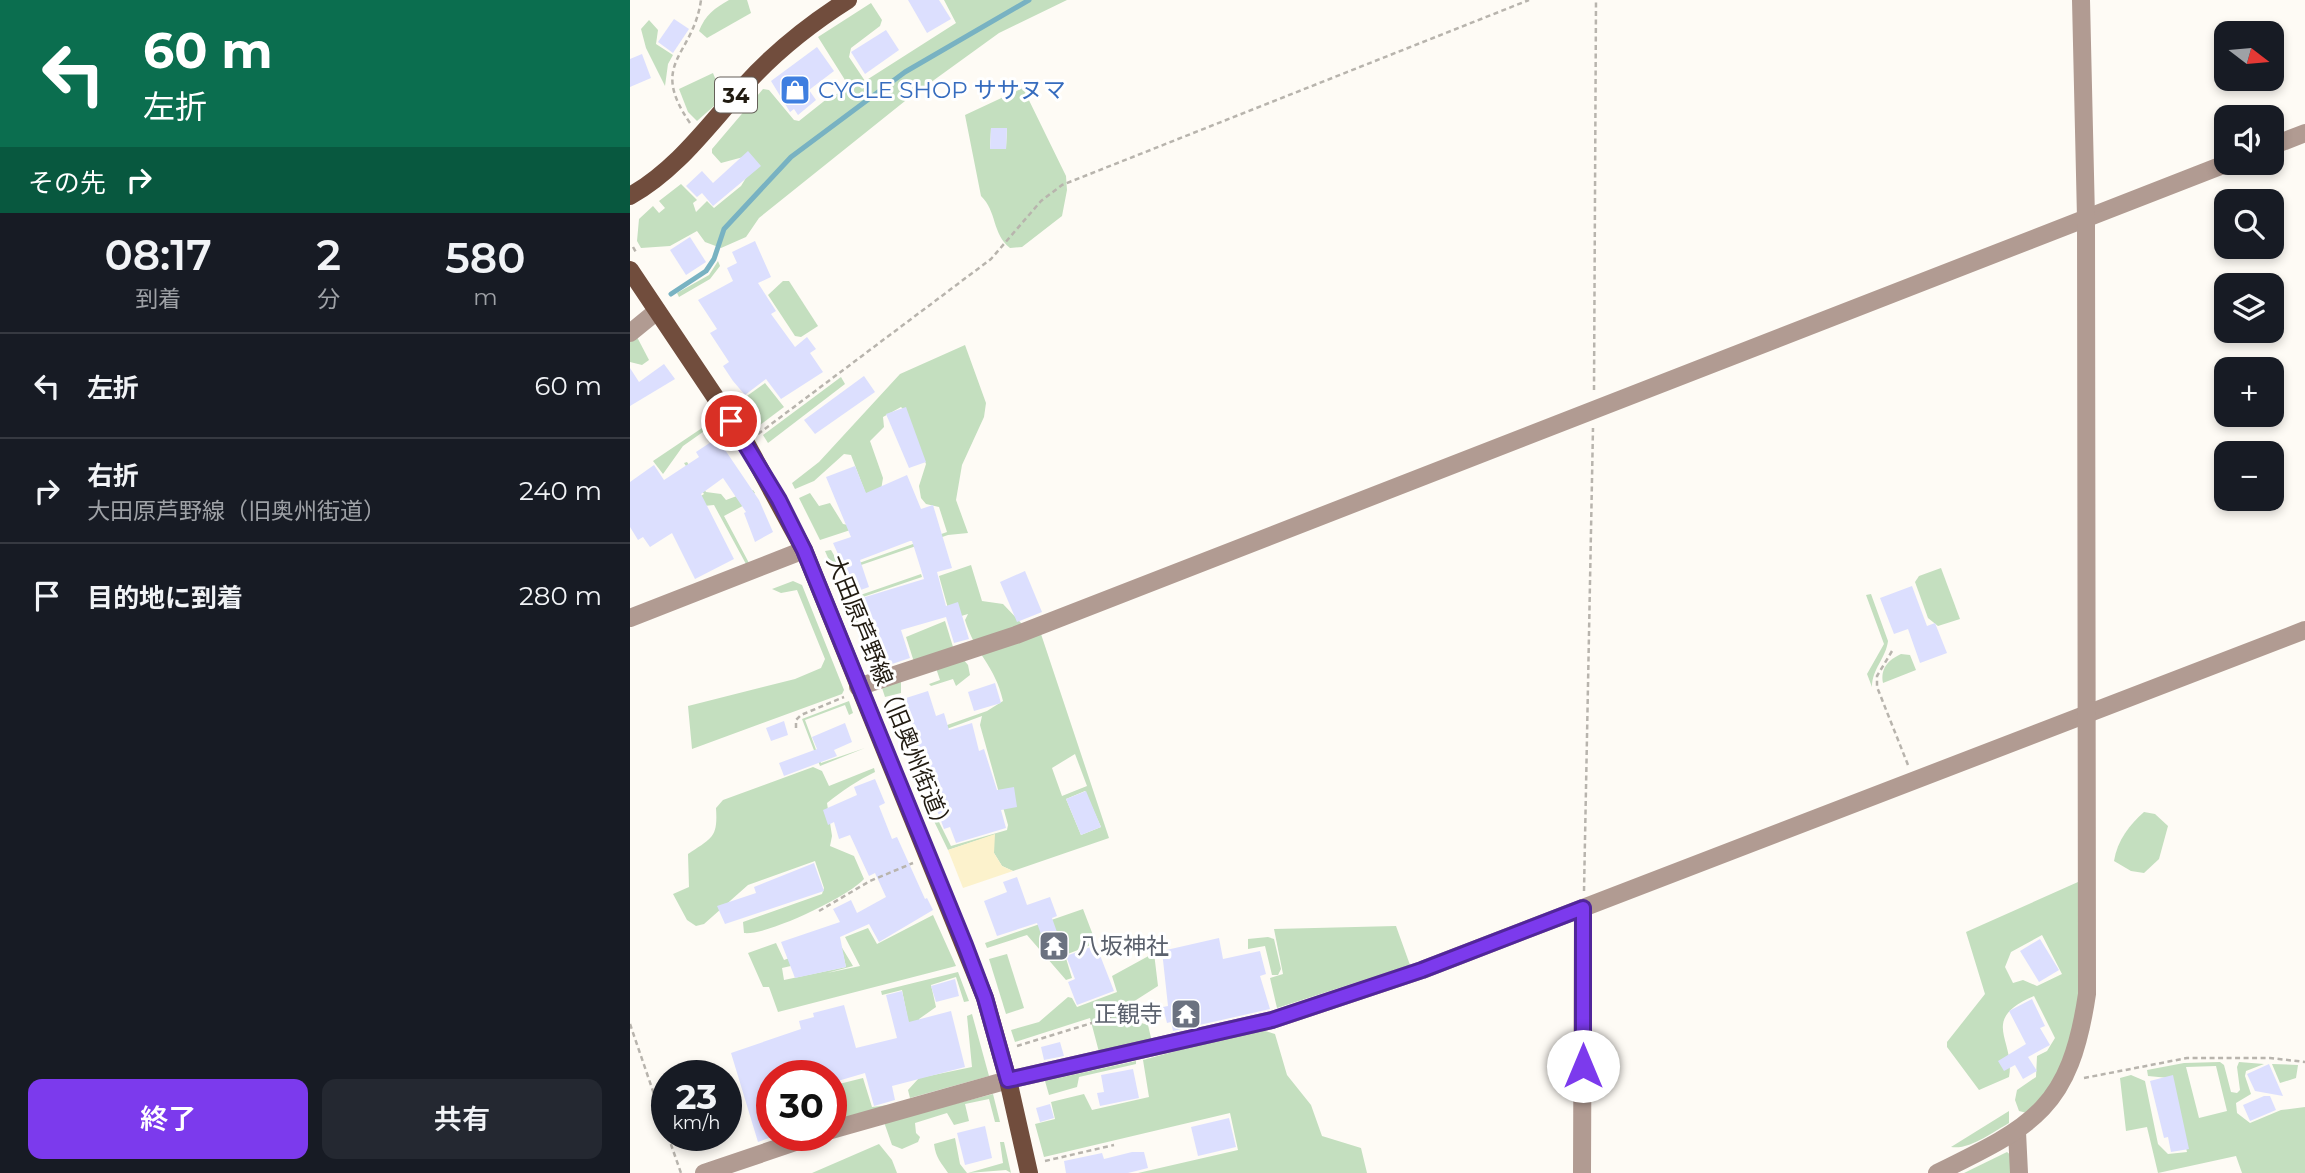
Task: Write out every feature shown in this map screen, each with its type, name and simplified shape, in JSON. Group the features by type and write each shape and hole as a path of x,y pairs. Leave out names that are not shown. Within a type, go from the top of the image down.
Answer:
{"main road":[{"name":"34","path":"630,196 669,168 780,50 848,0"},
{"name":"大田原芦野線（旧奥州街道）","path":"630,270 746,443 804,550 985,998 1008,1080 1028,1169"}],"street":[{"path":"1941,1171 2017,1132 2046,1107 2066,1075 2081,1037 2087,995 2084,717 2086,218 2081,0"},
{"path":"2284,141 2305,133"},
{"path":"859,689 1016,635 2214,168"},
{"path":"630,333 657,311"},
{"path":"630,618 804,550"},
{"path":"847,1125 1008,1080 1272,1020 1422,970 2305,630"},
{"path":"1582,1173 1583,908"},
{"path":"2017,1132 2019,1173"},
{"path":"704,1173 769,1151"}],"path":[{"path":"700,137 684,113 673,89 671,75 673,63 695,30 701,0"},
{"path":"746,443 991,259 1041,201 1062,185 1529,0"},
{"path":"1583,908 1594,411 1596,0"},
{"path":"1892,651 1877,676 1877,687 1915,781"},
{"path":"796,728 796,720 801,715 859,689"},
{"path":"819,911 870,881 929,857"},
{"path":"1012,1048 1118,1015 1141,1019 1162,1015"},
{"path":"630,1024 651,1086"},
{"path":"2066,1075 2100,1077 2187,1058 2259,1058 2305,1062"},
{"path":"1028,1169 1114,1145"},
{"path":"673,1151 681,1173"}],"green space":[{"path":"729,0 747,0 751,13 707,38 699,31 704,21 715,9"},
{"path":"944,0 1067,0 999,33 905,101 759,218 746,237 721,248 705,242 697,231 670,246 641,248 637,241 639,219 653,206 659,213 665,208 659,201 681,184 697,200 693,203 696,212 707,201 714,208 741,186 754,165 747,156 721,163 712,153 712,149 763,89 769,90 794,120 799,121 828,98 850,88 818,37 871,3 882,20 880,26 851,48 849,57 865,81 956,23"},
{"path":"649,20 658,30 656,44 673,55 668,64 665,86 646,48 641,29"},
{"path":"713,73 723,98 697,121 688,112 679,89"},
{"path":"1023,88 1066,176 1067,190 1062,216 1022,247 1010,248 1004,242 990,208 981,196 965,115","holes":["991,128 1007,128 1006,149 990,149"]},
{"path":"718,261 720,266 710,279 679,297 677,293 709,275"},
{"path":"783,281 789,281 818,326 801,337 795,336 768,295"},
{"path":"637,337 649,360 642,365 630,362 630,342"},
{"path":"965,345 986,403 984,417 962,465 956,500 968,533 948,535 835,574 825,551 831,550 842,569 947,532 939,507 926,504 921,498 919,486 926,464 906,412 901,407 883,417 884,427 870,441 883,478 881,490 893,516 820,540 799,498 810,493 819,506 830,503 843,524 848,525 867,497 851,455 844,454 814,481 795,489 792,483 819,462 900,374"},
{"path":"841,377 845,384 768,443 763,435"},
{"path":"765,383 784,407 760,425 755,425 740,401"},
{"path":"708,424 710,427 683,446 663,474 653,461"},
{"path":"687,462 706,492 721,494 726,500 753,490 755,493 748,497 750,502 724,516 749,563 746,564 714,505 693,507 665,519 704,494 684,463"},
{"path":"971,565 982,601 1003,604 1022,624 1041,634 1109,838 1013,871 1002,866 994,853 994,835 948,850 932,817 936,816 951,846 1007,830 1008,825 980,725 982,716 944,730 947,737 919,749 904,750 890,712 902,708 913,737 987,711 1003,701 995,678 969,632 965,620 968,614 951,619 939,576","holes":["1075,754 1087,786 1062,796 1052,768","1085,791 1101,827 1081,835 1066,799"]},
{"path":"1941,568 1960,619 1938,626 1928,618 1915,582 1919,576"},
{"path":"921,574 922,577 851,601 863,636 859,637 846,600"},
{"path":"793,581 802,585 844,690 842,694 692,749 688,706 795,679 821,668 825,659 797,590 781,593 772,589"},
{"path":"1871,594 1888,641 1872,687 1867,674 1884,644 1866,595"},
{"path":"945,621 954,650 914,662 906,637"},
{"path":"1901,654 1910,655 1916,670 1883,683 1886,666"},
{"path":"963,659 968,665 970,675 956,686 953,679 931,686 929,684 940,680 936,668"},
{"path":"901,682 901,693 885,697 881,685"},
{"path":"849,701 853,713 849,715 845,705 805,720 821,763 865,748 820,766 802,719"},
{"path":"813,767 822,771 829,786 874,768 875,772 827,803 832,836 830,846 854,856 864,879 842,895 807,914 770,928 744,933 743,922 822,894 824,888 815,861 748,885 704,924 696,926 687,920 673,894 689,887 688,854 712,836 716,826 716,808 723,800"},
{"path":"2144,812 2155,814 2168,826 2159,859 2144,873 2131,871 2114,861 2125,834"},
{"path":"2078,882 2083,886 2083,983 2074,1031 2052,1089 2027,1113 2019,1111 2015,1100 2017,1090 2036,1077 2037,1056 2047,1051 2055,1038 2034,996 2017,1005 2003,1022 2010,1064 2009,1077 1979,1090 1947,1047 1947,1042 1985,994 1966,932","holes":["2042,935 2062,974 2037,986 2023,980 2013,983 2005,967 2011,952"]},
{"path":"1083,909 1096,943 1065,955 1072,978 1066,980 1027,935 987,948 985,943"},
{"path":"933,915 956,966 778,1012 769,987 763,987 748,953 776,943 784,960 824,946 841,946 853,966 827,973 860,966 845,937 868,928 877,944","holes":["843,954 846,967 784,980 782,968"]},
{"path":"1396,926 1410,965 1277,1008 1270,978 1283,974 1274,929"},
{"path":"1248,939 1274,939 1281,969 1278,975 1272,975 1265,946 1248,949"},
{"path":"1154,953 1158,986 1122,1009 1128,1019 1148,1025 1152,1042 1099,1052 1090,1018 1015,1042 1011,1030 1039,1022 1068,997 1072,998 1077,1007 1117,992 1112,976"},
{"path":"1007,954 1024,1008 1006,1014 989,959"},
{"path":"958,972 969,1001 964,1002 956,977 931,985 936,1007 919,1019 921,1030 910,1031 902,990 882,995 881,991"},
{"path":"972,1014 989,1076 910,1098 908,1090 919,1078 972,1067 967,1016"},
{"path":"1258,1029 1275,1034 1287,1075 1311,1105 1322,1136 1361,1148 1367,1173 1138,1173 1238,1150 1230,1113 1044,1157 1035,1124 1055,1119 1051,1102 1084,1094 1092,1110 1149,1097 1143,1060"},
{"path":"1136,1061 1136,1064 1079,1077 1077,1087 1049,1095 1045,1081"},
{"path":"2220,1062 2224,1065 2231,1092 2237,1093 2240,1090 2237,1067 2239,1062 2264,1064 2246,1071 2251,1094 2236,1103 2237,1113 2250,1123 2281,1110 2305,1107 2305,1173 2242,1173 2236,1156 2158,1173 2147,1127 2126,1131 2120,1078 2131,1075 2145,1081 2158,1144 2168,1154 2187,1152 2169,1078 2148,1076 2147,1070 2184,1063","holes":["2216,1066 2227,1111 2199,1118 2186,1067"]},
{"path":"2272,1064 2298,1065 2296,1078 2280,1083"},
{"path":"863,1078 872,1107 897,1104 847,1118 847,1082"},
{"path":"993,1094 1000,1122 995,1122 989,1099 965,1104 969,1121 954,1125 947,1113 915,1123 916,1133 920,1137 918,1142 902,1149 892,1145 884,1122"},
{"path":"2009,1111 2009,1123 1966,1146 1951,1147"},
{"path":"955,1138 960,1164 967,1173 948,1173 936,1153 934,1144"},
{"path":"1000,1142 1004,1142 1011,1173 1006,1170 968,1173 1003,1163"},
{"path":"879,1144 892,1160 897,1173 812,1173"},
{"path":"2007,1152 2013,1157 2012,1173 1964,1173"}],"sand":[{"path":"995,834 994,853 1002,866 1013,871 963,888 948,850"}],"building":[{"path":"908,0 939,0 951,19 927,33"},
{"path":"674,19 689,29 673,53 658,42"},
{"path":"886,30 899,50 865,74 851,52"},
{"path":"817,47 834,71 809,90 816,100 798,115 794,109 790,112 771,81"},
{"path":"642,54 651,78 630,87 630,59"},
{"path":"991,128 1007,128 1006,149 990,149"},
{"path":"748,151 761,166 713,206 702,193 697,197 686,186 702,171 713,183"},
{"path":"690,237 706,262 686,275 670,250"},
{"path":"755,241 771,277 758,283 776,311 771,314 795,347 807,337 816,349 810,353 823,372 781,399 766,379 745,395 733,381 723,366 729,362 710,333 717,329 698,300 733,281 727,268 737,263 732,252"},
{"path":"664,364 675,379 630,406 630,368 639,382"},
{"path":"864,376 875,392 815,434 804,420"},
{"path":"906,407 926,462 909,468 886,414"},
{"path":"717,438 759,500 773,532 755,542 744,513 746,512 723,478 701,494 734,559 695,579 672,533 650,547 643,537 638,540 630,527 630,482 654,465 664,480 699,457 696,452"},
{"path":"855,466 866,493 907,475 921,509 933,505 952,568 937,572 946,606 958,602 969,639 954,643 946,617 901,630 910,658 874,670 869,654 875,651 875,648 862,598 924,579 910,541 860,560 869,587 855,592 833,543 851,537 826,477"},
{"path":"1025,571 1042,612 1017,622 1000,582"},
{"path":"1912,586 1927,626 1935,623 1947,653 1920,663 1908,629 1894,634 1880,598"},
{"path":"995,683 1001,703 974,711 968,692"},
{"path":"928,691 936,716 944,713 949,730 972,723 979,751 984,749 997,790 1014,787 1017,807 1001,810 1006,828 956,843 950,827 944,829 918,759 922,757 903,699"},
{"path":"784,721 788,735 771,741 766,728"},
{"path":"845,723 852,742 834,750 837,756 784,776 779,763 817,749 812,737"},
{"path":"875,779 885,803 879,806 892,839 897,837 925,899 927,898 933,910 879,942 869,924 840,937 846,967 795,978 781,942 840,922 833,909 851,900 857,913 886,897 875,873 869,876 850,835 839,839 834,822 828,825 823,810 857,795 854,787"},
{"path":"1086,791 1101,827 1081,835 1066,799"},
{"path":"814,863 824,891 725,924 717,906 756,893 754,887"},
{"path":"1017,877 1027,905 1050,897 1057,916 1052,918 1063,949 1051,953 1047,951 1037,923 997,936 984,901 1007,892 1003,882"},
{"path":"1219,938 1223,959 1260,951 1266,974 1260,976 1270,1009 1173,1031 1171,1022 1167,1023 1163,1007 1168,1006 1162,951"},
{"path":"2040,939 2059,970 2039,982 2020,951"},
{"path":"1096,945 1114,991 1077,1005 1068,982 1075,979 1066,956"},
{"path":"955,979 959,996 936,1002 931,986"},
{"path":"902,991 909,1022 951,1011 965,1067 892,1086 895,1100 874,1106 865,1073 847,1078 847,1060 756,1060 756,1135 742,1089 742,1060 733,1060 731,1053 801,1029 799,1021 814,1017 813,1013 844,1005 856,1048 897,1038 886,995"},
{"path":"2032,999 2045,1026 2040,1028 2050,1045 2028,1057 2037,1071 2023,1079 2015,1065 2004,1071 1998,1061 2026,1044 2009,1011"},
{"path":"1060,1042 1064,1056 1044,1060 1041,1047"},
{"path":"2269,1064 2283,1096 2255,1091 2247,1074"},
{"path":"1133,1069 1139,1098 1100,1106 1097,1093 1104,1092 1101,1075"},
{"path":"2173,1075 2189,1149 2171,1152 2168,1137 2164,1138 2150,1081"},
{"path":"2270,1096 2276,1110 2250,1121 2243,1105"},
{"path":"1050,1104 1054,1118 1040,1122 1036,1108"},
{"path":"1229,1118 1236,1147 1198,1156 1191,1127"},
{"path":"985,1126 992,1158 965,1165 957,1133"},
{"path":"1144,1152 1148,1168 1128,1173 1066,1173 1064,1161 1102,1153 1104,1159"}],"waterway":[{"path":"671,294 706,271 714,259 724,229 791,157 905,72 1029,0"}],"place":[{"name":"CYCLE SHOP ササヌマ","path":"795,90"},
{"name":"八坂神社","path":"1054,946"},
{"name":"正観寺","path":"1186,1014"}],"route":[{"path":"731,421 779,500 804,550 965,945 985,998 1008,1080 1272,1020 1422,970 1583,908 1583,1066"}]}
